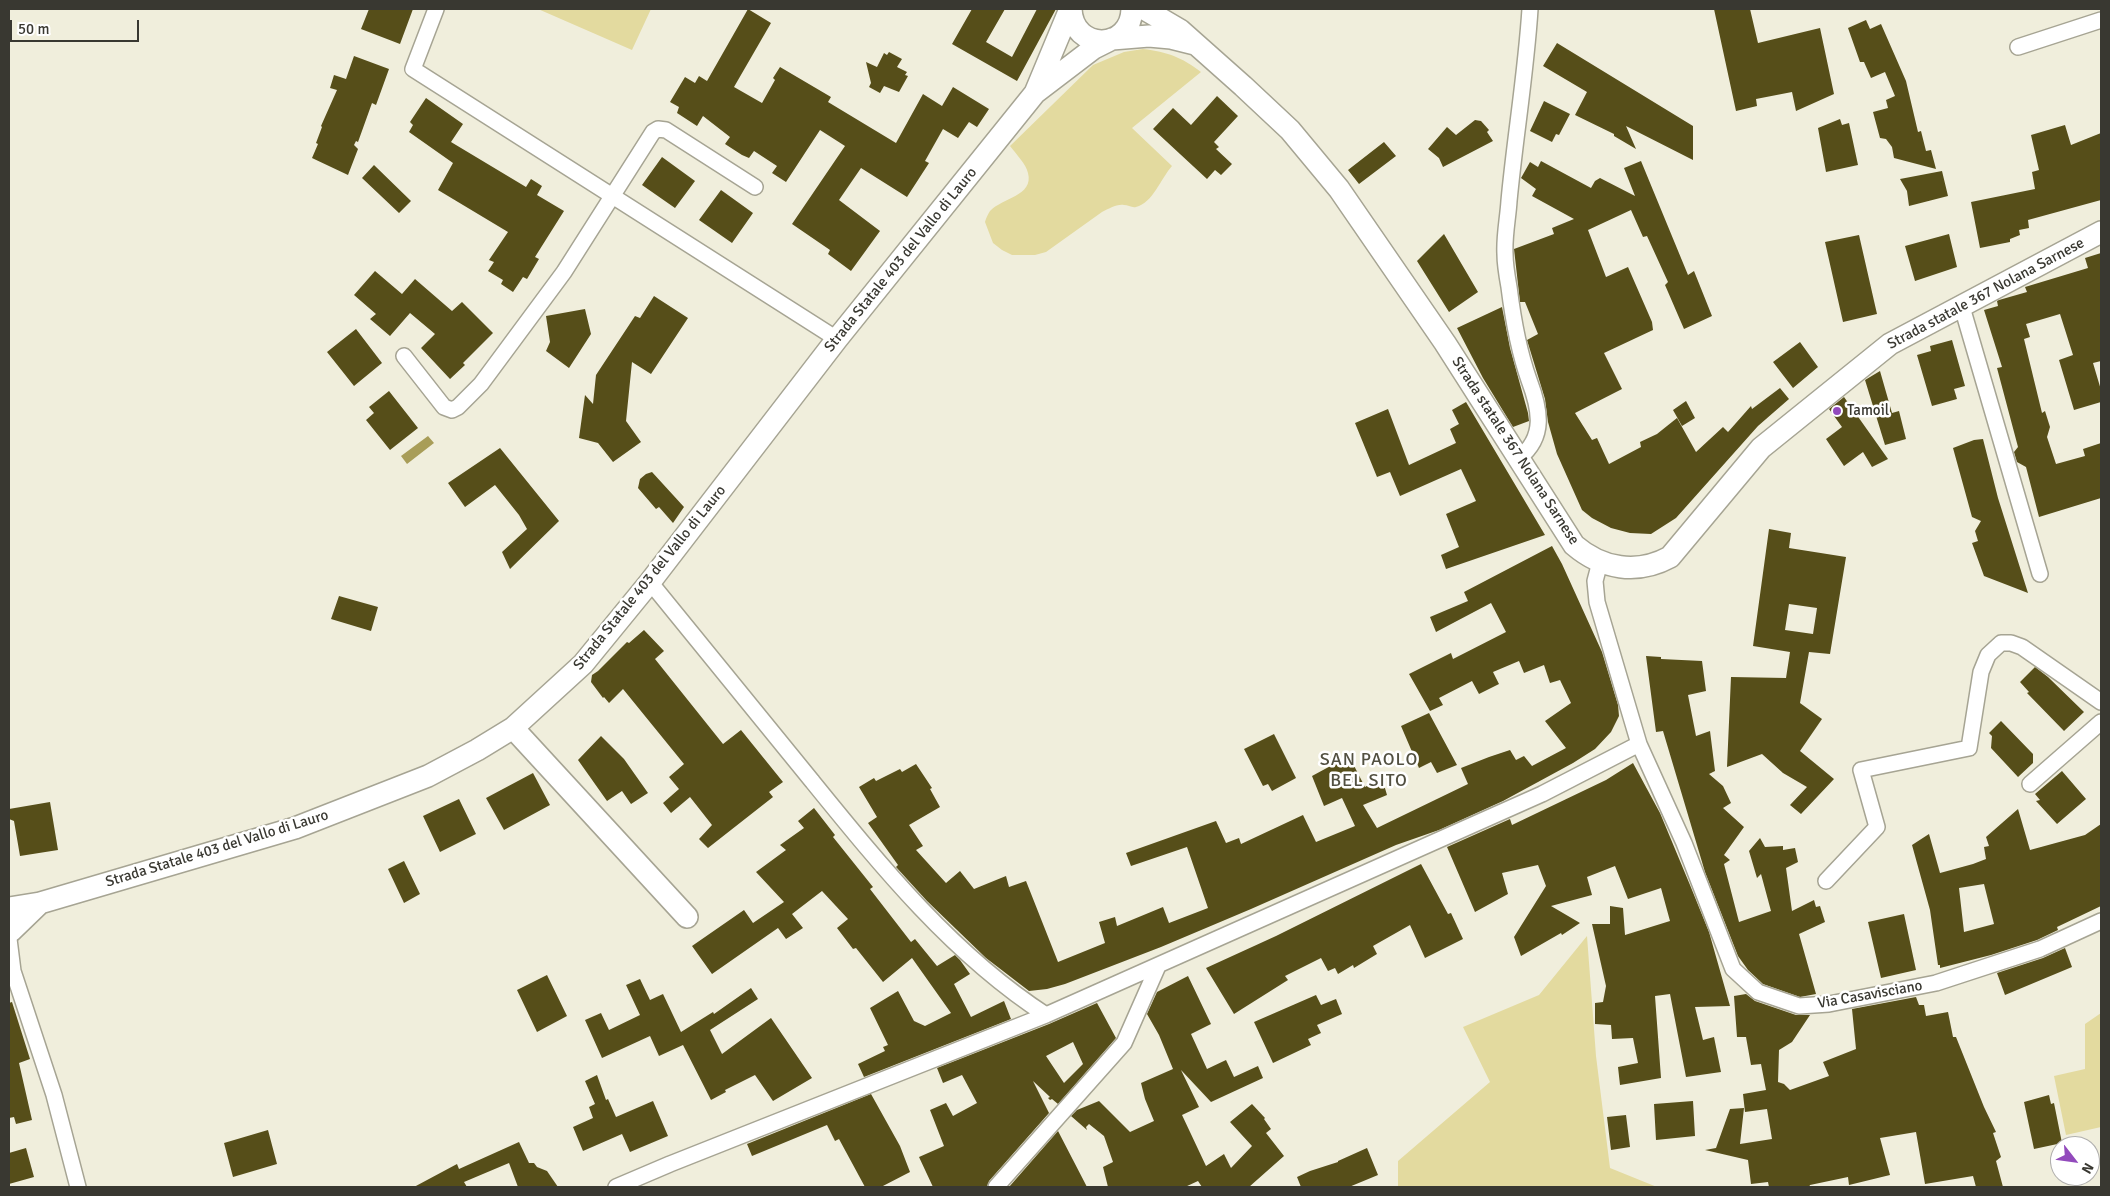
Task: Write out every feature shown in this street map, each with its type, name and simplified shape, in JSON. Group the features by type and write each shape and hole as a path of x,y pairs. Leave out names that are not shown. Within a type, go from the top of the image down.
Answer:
{"main road":[{"path":"1070,9 1074,24 1086,37 1103,41 1112,39 1126,28 1131,20 1132,9"},
{"name":"Strada Statale 403 del Vallo di Lauro","path":"1035,93 1070,9"},
{"name":"Strada statale 367 Nolana Sarnese","path":"1144,9 1180,30 1243,86 1290,130 1339,189 1445,343 1574,545 1586,556 1600,562 1639,568 1656,565 1670,557 1761,448 1890,344 2101,232"},
{"name":"Strada Statale 403 del Vallo di Lauro","path":"9,908 40,903 295,828 428,776 513,728 583,664 650,582 837,339 1035,93 1094,48 1112,39 1149,36 1171,38 1195,44"},
{"path":"513,728 687,917"},
{"name":"Strada Statale 403 del Vallo di Lauro","path":"9,931 40,903"}],"street":[{"path":"436,9 413,69 837,339"},
{"path":"1519,458 1530,450 1537,437 1539,422 1531,386 1520,355 1514,328 1504,254 1512,164 1523,92 1530,9"},
{"path":"2018,47 2101,20"},
{"path":"404,356 444,407 452,410 458,407 482,384 564,272 653,132 666,130 755,188"},
{"path":"1962,307 2040,574"},
{"name":"Via Casavisciano","path":"1600,562 1595,581 1598,602 1638,744 1684,843 1733,969 1758,992 1799,1006 1828,1004 1936,983 2040,949 2101,921"},
{"path":"650,582 862,842 955,944 1015,995 1046,1015"},
{"path":"1826,881 1877,826 1861,770 1969,748 1981,672 1988,655 2001,643 2011,643 2022,647 2101,702"},
{"path":"2030,784 2101,722"},
{"path":"616,1187 1046,1015 1542,794 1638,744"},
{"path":"9,931 11,969 54,1095 78,1187"},
{"path":"996,1187 1124,1043 1158,966"}],"shaded area":[{"path":"538,9 651,9 632,50"},
{"path":"1143,49 1174,56 1201,72 1132,128 1172,166 1156,190 1142,205 1134,207 1118,205 1102,212 1046,252 1035,255 1012,255 1002,250 993,243 985,222 986,219 990,211 995,207 1022,192 1029,181 1025,166 1010,146 1093,65 1124,52"},
{"path":"428,436 434,443 407,464 401,456"},
{"path":"1587,936 1596,1056 1610,1168 1657,1187 1398,1187 1398,1161 1490,1082 1463,1027 1539,995"},
{"path":"2101,1013 2101,1127 2066,1135 2054,1076 2085,1069 2085,1024"}],"building":[{"path":"369,9 413,9 400,44 361,29"},
{"path":"748,9 771,23 734,87 762,103 780,67 831,97 828,102 896,143 923,94 942,106 953,87 989,109 977,127 969,122 958,138 943,129 925,161 929,163 907,197 861,168 839,200 880,231 851,271 828,254 830,250 792,224 845,146 820,130 786,182 772,173 777,166 754,151 749,158 742,155 725,144 730,137 703,116 697,126 677,113 679,107 670,102 685,77 695,83 699,76 707,81"},
{"path":"972,9 1005,9 986,42 1012,57 1037,9 1056,9 1017,81 952,44"},
{"path":"1714,9 1750,9 1758,43 1820,28 1834,94 1796,111 1792,92 1756,99 1757,106 1736,111"},
{"path":"1866,20 1870,29 1881,24 1906,81 1918,132 1921,131 1926,151 1931,150 1936,169 1894,158 1892,147 1886,139 1880,138 1873,112 1888,108 1886,100 1895,96 1885,72 1871,78 1864,62 1860,62 1848,28"},
{"path":"1557,43 1693,126 1693,160 1626,126 1636,149 1614,136 1614,134 1575,115 1587,92 1543,66"},
{"path":"889,52 902,59 897,67 907,72 905,75 908,76 899,92 884,86 880,93 869,87 871,83 866,62 877,67 884,53 887,55"},
{"path":"354,56 389,69 376,105 372,103 358,142 356,141 354,145 358,149 348,175 312,158 318,144 316,143 321,126 337,90 330,88 334,75 346,79"},
{"path":"1217,96 1238,116 1214,142 1219,147 1216,149 1232,164 1221,175 1215,170 1207,179 1153,129 1173,108 1191,125"},
{"path":"426,98 463,124 451,142 526,187 531,179 542,186 537,195 564,211 535,257 539,259 527,279 523,277 513,292 501,284 503,280 488,271 494,262 489,260 508,232 438,190 453,163 409,132 413,125 410,122"},
{"path":"1544,101 1570,114 1559,135 1556,134 1552,142 1530,131"},
{"path":"1840,119 1842,125 1849,123 1858,165 1826,172 1818,128"},
{"path":"1475,120 1481,121 1489,130 1487,132 1493,141 1443,167 1439,158 1428,149 1447,127 1456,135"},
{"path":"2065,125 2071,145 2101,133 2101,200 2028,220 2029,228 2019,230 2020,235 2010,239 2010,242 1980,248 1971,202 2035,189 2032,172 2039,170 2031,135"},
{"path":"1384,142 1396,156 1359,184 1348,170"},
{"path":"662,157 695,181 675,208 642,185"},
{"path":"1541,161 1591,188 1595,181 1600,178 1635,196 1624,168 1641,161 1688,275 1694,271 1712,316 1684,329 1665,285 1668,282 1647,236 1643,237 1631,210 1588,230 1606,277 1628,267 1652,322 1653,330 1604,353 1622,389 1575,413 1592,440 1597,438 1609,464 1641,447 1640,442 1657,434 1677,418 1696,452 1723,427 1728,432 1751,406 1752,409 1780,388 1789,399 1758,426 1676,518 1651,534 1630,533 1611,528 1592,518 1582,510 1557,454 1548,422 1545,399 1527,340 1538,334 1525,302 1520,302 1514,249 1554,234 1552,228 1574,219 1532,196 1536,189 1521,178 1530,162 1538,167"},
{"path":"374,165 411,201 399,213 362,178"},
{"path":"1942,171 1948,196 1909,206 1907,191 1900,179"},
{"path":"721,190 753,213 732,243 699,220"},
{"path":"1444,234 1478,292 1449,312 1417,261"},
{"path":"1949,234 1957,267 1915,281 1905,246"},
{"path":"1859,235 1877,314 1843,322 1825,242"},
{"path":"2101,253 2101,361 2093,363 2101,390 2101,402 2074,410 2059,360 2073,355 2060,314 2026,324 2030,337 2024,339 2042,413 2045,411 2050,427 2047,437 2056,464 2085,456 2083,449 2101,443 2101,498 2039,517 2026,467 2017,462 2014,452 2018,447 1997,368 2002,367 1984,310 1998,306 1997,301 1999,300 2027,292 2025,287 2088,268 2085,258"},
{"path":"375,271 402,294 415,279 452,311 462,302 493,333 450,379 421,348 435,334 410,313 390,336 370,319 376,314 354,295"},
{"path":"654,296 688,318 651,374 632,362 626,421 641,442 613,462 598,443 579,438 585,395 593,404 596,375 635,316 640,318"},
{"path":"1502,307 1510,348 1529,421 1513,427 1483,378 1457,328"},
{"path":"585,309 591,334 569,368 546,351 550,342 546,316"},
{"path":"356,329 382,363 354,386 327,352"},
{"path":"1952,340 1965,386 1954,389 1957,399 1932,406 1917,355 1931,351 1930,346"},
{"path":"1800,342 1818,367 1793,388 1773,362"},
{"path":"1880,371 1892,413 1899,411 1906,439 1885,445 1865,380"},
{"path":"389,391 418,428 390,450 366,420 374,413 369,407"},
{"path":"1844,397 1888,459 1872,467 1863,452 1844,466 1826,439 1842,427 1829,409"},
{"path":"1686,401 1695,418 1682,426 1673,410"},
{"path":"1466,402 1545,535 1446,569 1441,555 1459,547 1446,514 1476,501 1461,469 1400,496 1390,472 1377,477 1355,423 1388,409 1409,465 1456,443 1450,429 1459,424 1452,410"},
{"path":"1983,439 1998,498 2028,593 1984,576 1972,543 1978,541 1975,531 1981,521 1972,517 1953,448 1974,440"},
{"path":"500,448 559,521 510,569 502,552 527,529 519,515 495,485 465,507 448,483"},
{"path":"652,472 684,507 673,523 659,507 656,509 638,488 640,479"},
{"path":"1769,529 1791,533 1789,548 1846,557 1830,654 1809,652 1800,703 1822,719 1800,751 1834,779 1801,814 1790,805 1807,787 1783,773 1762,754 1727,767 1731,677 1786,678 1790,652 1753,646","holes":["1789,604 1817,608 1813,634 1785,630"]},
{"path":"1552,546 1602,652 1618,705 1619,716 1611,732 1595,749 1503,801 1439,830 1396,845 1161,947 1065,984 1029,991 986,958 927,901 896,867 898,865 868,823 877,817 859,787 874,778 876,781 900,769 902,772 916,764 932,788 930,789 940,807 909,825 923,846 916,850 946,883 960,871 974,889 1006,876 1009,887 1026,881 1058,962 1105,943 1099,922 1115,917 1117,926 1163,907 1169,923 1208,908 1187,847 1131,866 1126,853 1216,821 1226,843 1239,838 1241,844 1303,815 1316,842 1355,826 1342,798 1324,806 1312,776 1349,756 1365,787 1382,778 1387,795 1363,805 1377,828 1468,784 1461,768 1510,750 1516,760 1524,756 1532,766 1566,748 1545,721 1571,703 1560,680 1550,683 1544,665 1524,673 1519,661 1493,672 1499,684 1479,694 1472,681 1439,698 1443,705 1430,711 1409,674 1451,653 1453,659 1506,632 1491,603 1436,632 1430,617 1468,601 1464,592"},
{"path":"339,596 378,607 371,631 331,619"},
{"path":"644,630 664,651 655,659 723,744 741,730 783,782 769,792 773,797 708,848 699,839 712,825 690,797 671,813 663,803 679,789 669,777 684,764 623,689 609,703 591,682 592,675 627,642 629,643"},
{"path":"1646,656 1661,657 1661,659 1702,661 1706,691 1688,695 1696,736 1710,731 1715,771 1709,774 1723,786 1731,803 1723,808 1744,827 1724,855 1730,860 1724,864 1739,922 1771,911 1761,874 1757,878 1749,851 1760,838 1765,847 1783,846 1783,850 1795,848 1798,862 1786,868 1792,911 1814,900 1816,907 1820,906 1825,922 1799,934 1816,994 1800,997 1763,984 1748,970 1738,956 1705,872 1663,731 1656,732"},
{"path":"2035,667 2084,712 2064,731 2027,693 2029,692 2020,682"},
{"path":"1429,713 1457,765 1437,773 1431,762 1419,768 1401,726"},
{"path":"2001,721 2033,754 2033,763 2018,777 1991,748 1992,736 1989,733"},
{"path":"1274,734 1296,778 1272,791 1268,784 1263,786 1244,749"},
{"path":"601,736 624,759 648,793 631,804 622,791 607,801 578,760"},
{"path":"1633,763 1660,813 1709,932 1730,1006 1695,1007 1703,1040 1714,1037 1721,1072 1686,1077 1670,994 1655,996 1661,1078 1620,1085 1618,1067 1638,1063 1633,1038 1612,1039 1611,1025 1595,1024 1595,1003 1603,1002 1606,986 1592,924 1610,924 1610,906 1623,908 1625,935 1670,921 1661,888 1628,899 1615,866 1587,877 1592,895 1551,906 1580,923 1562,935 1561,933 1521,956 1514,937 1546,886 1538,865 1502,873 1508,894 1475,912 1447,847 1510,819 1512,825 1606,780"},
{"path":"2062,771 2086,799 2057,824 2036,801 2040,800 2035,794"},
{"path":"533,773 550,805 504,830 486,798"},
{"path":"459,799 476,834 440,852 423,816"},
{"path":"50,802 58,850 20,856 14,821 9,819 9,809"},
{"path":"814,808 835,835 833,837 873,887 870,889 911,942 915,939 937,966 955,955 960,960 970,974 954,984 971,1017 1004,1001 1011,1019 864,1077 858,1064 885,1051 883,1047 888,1045 870,1008 898,991 914,1021 925,1026 951,1013 912,958 883,982 837,928 848,919 822,891 792,914 803,928 786,939 778,928 712,974 692,946 744,910 753,923 784,902 756,872 786,850 780,845 804,828 798,821"},
{"path":"2018,809 2030,850 2085,835 2101,824 2101,906 2057,927 2058,930 2037,940 1991,955 1940,968 1930,910 1912,845 1929,834 1940,873 1986,859 1984,847 1989,846 1986,837","holes":["1984,884 1994,924 1964,932 1959,888"]},
{"path":"404,861 420,894 404,903 388,869"},
{"path":"1421,864 1448,914 1451,913 1463,939 1425,958 1410,925 1373,946 1377,954 1354,968 1353,965 1338,974 1335,968 1328,971 1321,958 1285,976 1288,980 1234,1014 1206,968 1276,936"},
{"path":"1904,914 1916,970 1881,978 1868,922"},
{"path":"2065,948 2072,967 2005,995 1997,973 2043,958"},
{"path":"547,975 567,1016 537,1032 517,990"},
{"path":"1188,976 1211,1024 1191,1034 1207,1069 1226,1060 1234,1077 1258,1066 1263,1078 1211,1102 1181,1070 1199,1107 1182,1115 1206,1166 1224,1154 1231,1168 1252,1146 1230,1122 1252,1104 1265,1118 1271,1129 1266,1133 1284,1156 1249,1187 1202,1187 1198,1181 1185,1187 1108,1187 1103,1167 1113,1162 1104,1136 1089,1124 1086,1127 1087,1130 1071,1116 1077,1110 1099,1101 1130,1132 1154,1121 1141,1083 1173,1069 1159,1035 1147,1014 1157,992"},
{"path":"640,979 650,1000 663,994 681,1032 713,1012 714,1014 751,988 758,999 710,1030 722,1054 771,1018 812,1078 773,1101 755,1075 725,1090 726,1092 711,1100 683,1045 659,1056 650,1036 602,1058 585,1020 601,1013 609,1030 640,1015 626,985"},
{"path":"1746,994 1755,1001 1796,1015 1810,1015 1792,1042 1779,1050 1778,1082 1784,1084 1790,1090 1829,1076 1823,1062 1856,1049 1852,1009 1916,997 1919,1005 1924,1005 1926,1016 1948,1012 1953,1037 1956,1037 1996,1132 1993,1133 2001,1157 1996,1161 2003,1187 1976,1187 1973,1176 1925,1184 1916,1132 1880,1138 1890,1175 1849,1185 1848,1177 1810,1185 1809,1187 1769,1187 1768,1182 1751,1184 1748,1160 1705,1150 1716,1148 1730,1109 1744,1108 1740,1144 1772,1139 1767,1109 1745,1112 1743,1094 1766,1090 1761,1064 1751,1065 1746,1037 1737,1037 1734,996"},
{"path":"1316,995 1321,1005 1336,999 1342,1014 1317,1025 1321,1033 1308,1039 1311,1045 1273,1063 1254,1022"},
{"path":"12,1002 30,1059 19,1063 32,1120 16,1124 14,1117 9,1118 9,1003"},
{"path":"1097,1003 1116,1038 1058,1104 1052,1099 1050,1100 1048,1098 1050,1097 1033,1081 1049,1113 989,1181 987,1187 933,1187 919,1157 944,1146 930,1110 946,1103 953,1116 977,1103 962,1075 943,1083 937,1068","holes":["1073,1042 1083,1064 1064,1083 1046,1056"]},
{"path":"597,1075 606,1100 608,1099 616,1117 653,1101 668,1136 630,1152 622,1134 583,1151 573,1127 593,1118 589,1107 595,1104 585,1081"},
{"path":"871,1094 900,1146 910,1172 881,1187 865,1187 839,1139 835,1141 827,1125 752,1156 747,1144"},
{"path":"2049,1095 2051,1104 2054,1103 2061,1136 2050,1136 2050,1146 2034,1149 2024,1102"},
{"path":"1693,1101 1695,1136 1656,1140 1654,1104"},
{"path":"1626,1115 1630,1147 1611,1150 1607,1117"},
{"path":"268,1130 277,1164 233,1177 224,1143"},
{"path":"1058,1131 1087,1187 1009,1187"},
{"path":"519,1142 529,1163 534,1163 537,1167 547,1171 558,1187 518,1187 509,1163 464,1182 467,1187 414,1187 457,1164 459,1169"},
{"path":"26,1148 34,1177 9,1184 9,1153"},
{"path":"1367,1148 1378,1175 1349,1187 1301,1187 1297,1177 1338,1162"}],"place":[{"name":"Tamoil","path":"1837,411"}],"district":[{"name":"SAN PAOLO BEL SITO","path":"1369,770"}]}
